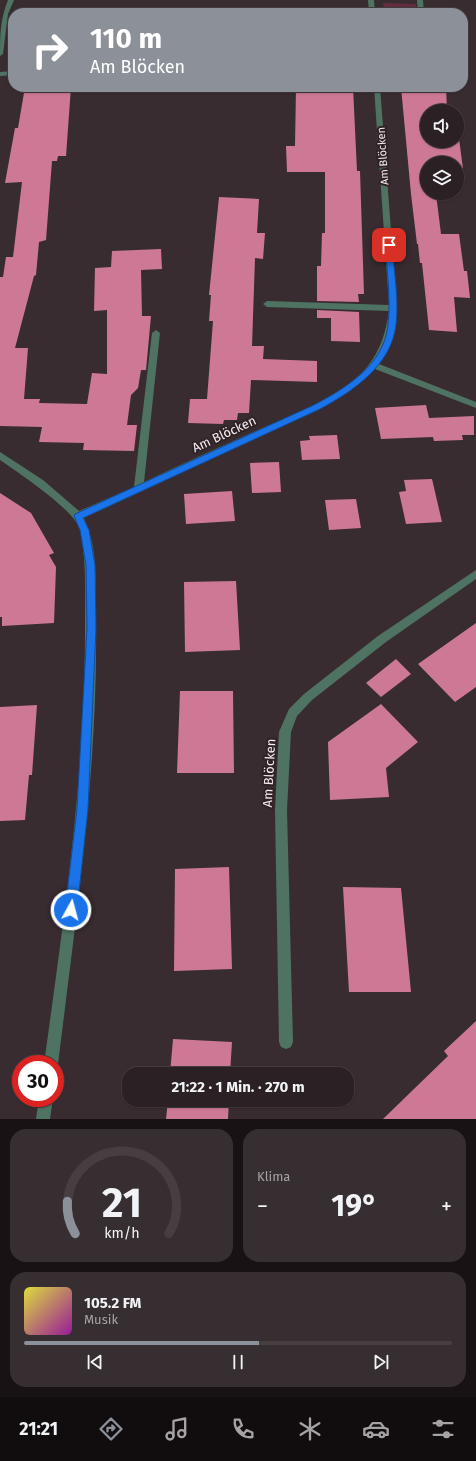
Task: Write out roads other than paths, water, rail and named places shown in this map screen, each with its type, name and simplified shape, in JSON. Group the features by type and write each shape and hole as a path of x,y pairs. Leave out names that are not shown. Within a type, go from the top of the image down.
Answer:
{"street":[{"path":"0,54 5,14 11,0"},
{"name":"Am Blöcken","path":"78,516 317,407 341,394 360,380 374,365 386,346 392,327 393,308 377,92"},
{"path":"267,304 393,308"},
{"path":"138,488 156,333"},
{"path":"374,365 476,405"},
{"path":"0,455 40,483 78,516 85,530 90,565 91,659 78,856 51,1055"},
{"name":"Am Blöcken","path":"286,1042 281,810 285,732 293,713 308,697 382,639 476,574"},
{"path":"43,1119 45,1107"}]}
